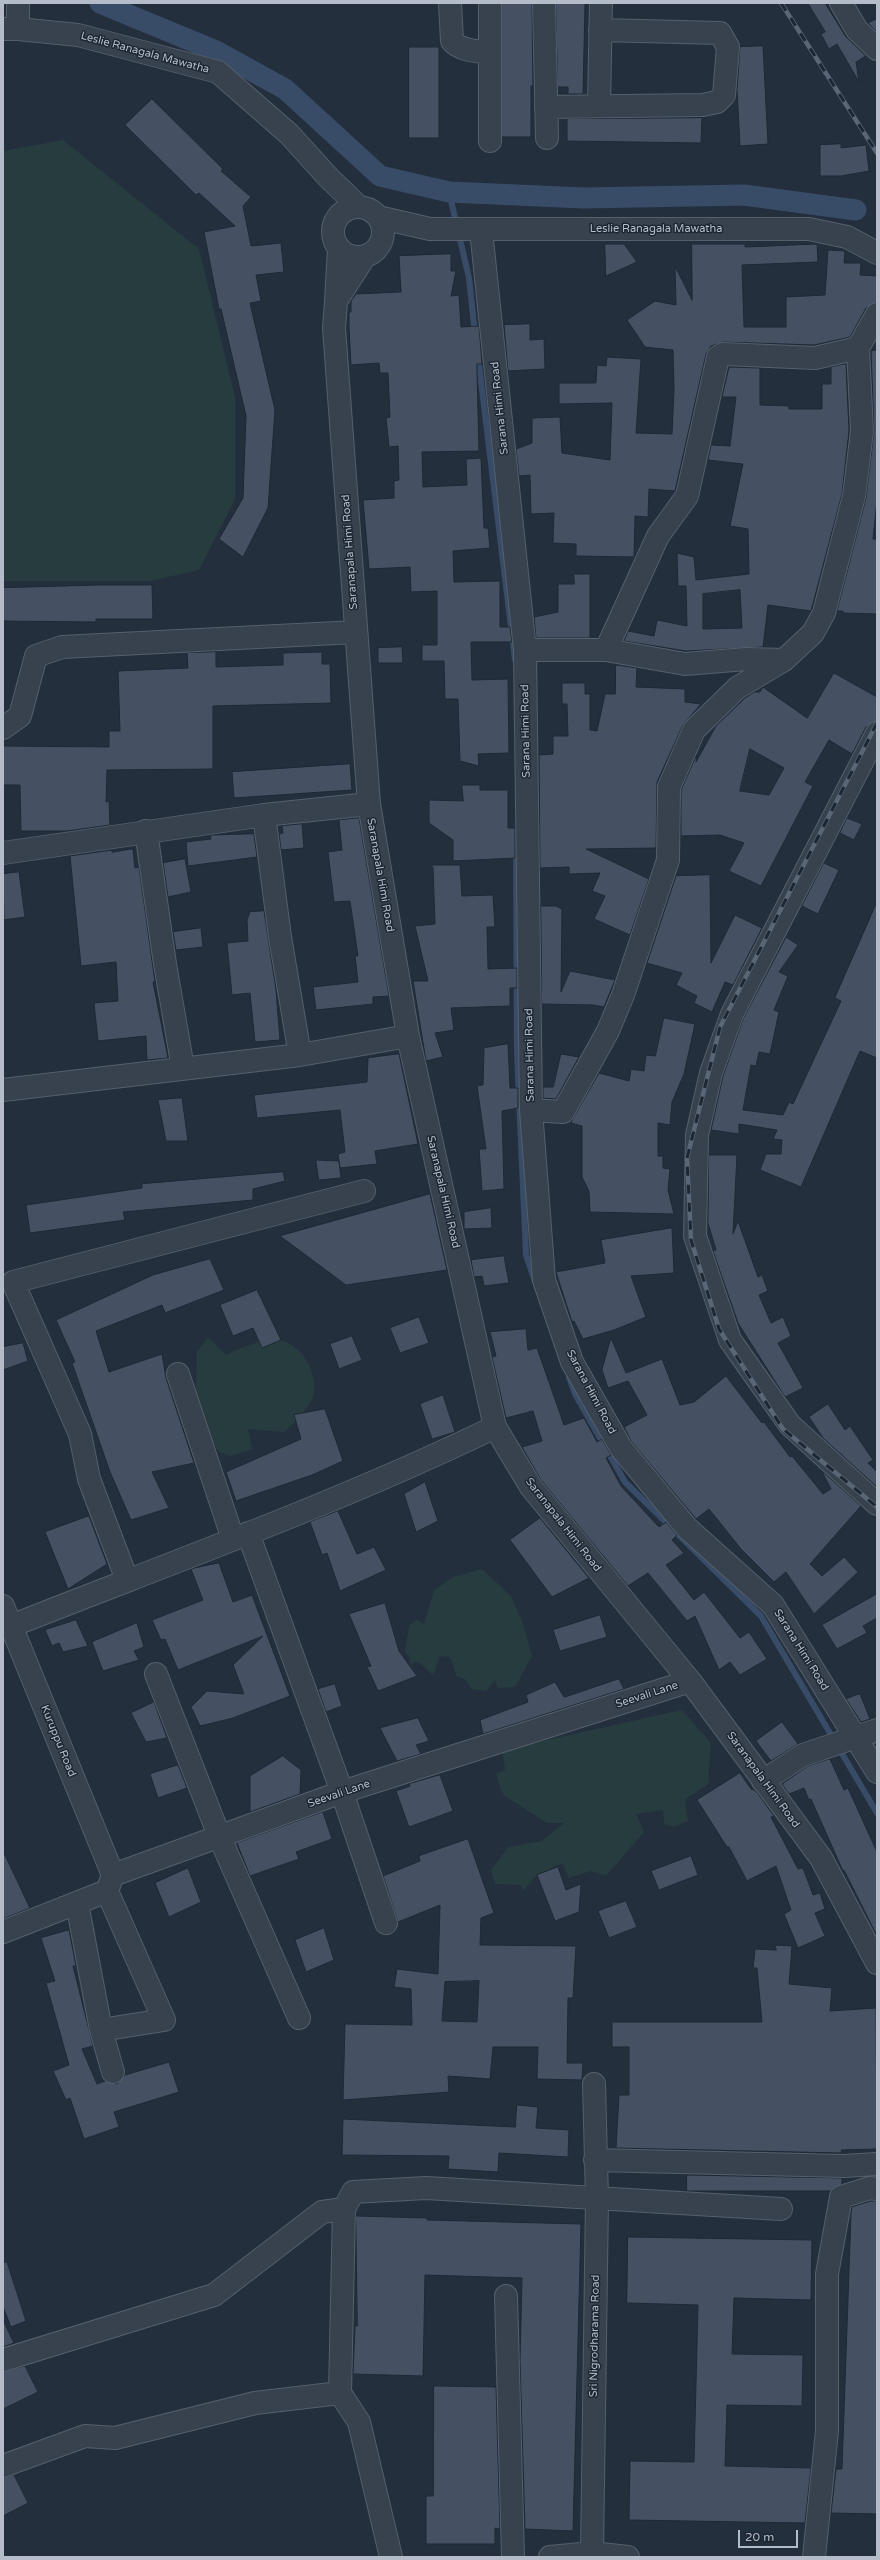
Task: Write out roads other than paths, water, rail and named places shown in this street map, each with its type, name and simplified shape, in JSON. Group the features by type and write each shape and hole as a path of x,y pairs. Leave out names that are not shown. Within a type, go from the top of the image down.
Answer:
{"street":[{"name":"Leslie Ranagala Mawatha","path":"18,3 10,29 78,35 218,72 289,134 328,177 359,207 366,208 378,217 457,229 809,229 847,237 877,253"},
{"path":"450,3 452,41 456,45 470,50 490,53"},
{"path":"490,3 490,141"},
{"path":"544,3 547,138"},
{"path":"599,106 601,3"},
{"path":"841,3 857,30 877,49"},
{"path":"546,107 717,102 724,95 728,47 720,33 600,30"},
{"path":"328,177 335,221 333,235 339,248"},
{"path":"335,221 345,210 359,207"},
{"path":"372,250 383,230 378,217"},
{"name":"Leslie Ranagala Mawatha","path":"339,248 351,256 457,229"},
{"name":"Sarana Himi Road","path":"457,229 525,650 531,1110 544,1280 572,1362 621,1448 687,1528 773,1605 845,1741 877,1772"},
{"name":"Saranapala Himi Road","path":"339,248 334,328 368,804 408,1036 495,1426 531,1487 690,1681 821,1858 877,1963"},
{"name":"Saranapala Himi Road","path":"336,301 372,250"},
{"path":"531,1110 563,1112 608,1031 623,996 668,860 669,787 694,730 737,688 784,660 813,633 824,613 854,496 862,431 858,348 877,314"},
{"path":"606,650 658,536 687,496 718,357 723,354 815,358 858,348"},
{"path":"3,728 20,716 36,656 62,647 356,632"},
{"path":"525,650 606,650 685,664 746,659 784,660"},
{"path":"877,733 788,904 730,1021 711,1073 697,1135 695,1236 730,1340 790,1425 877,1504"},
{"path":"3,854 146,831 264,815 368,804"},
{"path":"264,815 280,937 300,1055"},
{"path":"146,831 165,964 183,1068"},
{"path":"3,1090 300,1055 408,1036"},
{"path":"127,1580 89,1480 80,1434 13,1282 364,1192"},
{"path":"178,1374 240,1536 342,1792 386,1923"},
{"path":"7,1616 127,1580 240,1536 456,1446 495,1426"},
{"name":"Kuruppu Road","path":"7,1616 164,2020 101,2030"},
{"path":"156,1674 220,1838 299,2018"},
{"name":"Seevali Lane","path":"3,1932 77,1903 110,1883 220,1838 342,1792 690,1681"},
{"path":"763,1780 803,1755 877,1730"},
{"path":"77,1903 101,2030 113,2072"},
{"name":"Sri Nigrodharama Road","path":"592,2553 597,2199 594,2084"},
{"path":"595,2160 844,2166 877,2164"},
{"path":"391,2557 359,2422 340,2393 344,2209 352,2192 426,2188 781,2209"},
{"path":"814,2557 827,2431 827,2274 841,2197 870,2188 877,2189"},
{"path":"3,2360 214,2295 322,2212 344,2209"},
{"path":"506,2296 513,2557"},
{"path":"3,2466 85,2436 115,2438 255,2403 340,2393"},
{"path":"550,2557 592,2553 628,2557"}],"waterway":[{"path":"100,3 216,51 285,89 380,176 449,192 584,198 744,195 856,210"},
{"path":"449,192 469,278 475,334"},
{"path":"478,357 515,660"},
{"path":"516,833 517,1052 526,1255 535,1282"},
{"path":"569,1377 575,1394 625,1482 761,1616 877,1813"}],"railway":[{"path":"781,3 877,153"},
{"path":"877,723 720,1027 687,1158 691,1240 719,1329 783,1429 877,1507"}]}
